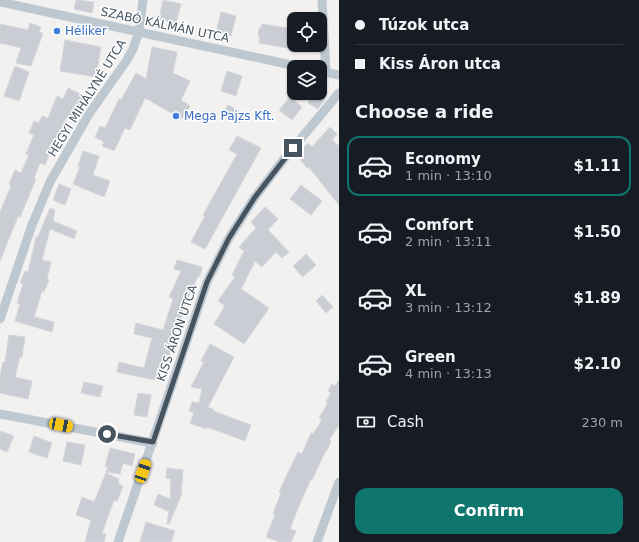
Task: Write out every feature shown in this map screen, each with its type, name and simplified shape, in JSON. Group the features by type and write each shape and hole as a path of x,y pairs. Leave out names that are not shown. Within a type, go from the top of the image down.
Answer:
{"street":[{"name":"HEGYI MIHÁLYNÉ UTCA","path":"0,319 32,225 50,182 89,114 133,49 139,32 143,0"},
{"path":"322,0 323,60"},
{"name":"SZABÓ KÁLMÁN UTCA","path":"0,2 287,64"},
{"path":"327,73 339,75"},
{"name":"KISS ÁRON UTCA","path":"118,542 207,282 229,238 255,197 339,94"},
{"path":"0,414 153,442"},
{"path":"317,542 339,482"}],"building":[{"path":"76,0 94,2 92,13 74,9"},
{"path":"163,0 181,4 176,23 159,19"},
{"path":"221,12 236,16 231,36 216,33"},
{"path":"30,23 41,27 39,32 43,33 31,66 16,63 21,48 0,43 0,24 28,30"},
{"path":"262,24 287,28 287,48 259,43 259,28 261,28"},
{"path":"65,40 101,47 96,77 60,71"},
{"path":"152,47 177,52 173,73 190,81 181,100 190,106 182,119 145,98 130,130 125,128 114,151 102,146 104,142 95,137 100,126 105,128 119,99 121,100 136,73 146,79"},
{"path":"15,66 29,72 19,101 4,96"},
{"path":"227,71 242,76 236,96 221,91"},
{"path":"68,88 85,96 74,122 66,118 45,165 40,163 34,178 36,179 20,217 18,216 0,261 0,212 11,186 9,184 15,170 21,173 29,155 26,154 34,135 29,133 34,121 39,123 42,116 48,118 57,96 63,99"},
{"path":"287,100 294,100 302,107 292,120 279,110"},
{"path":"310,100 324,100 318,109 308,103"},
{"path":"228,105 244,114 240,123 223,114"},
{"path":"330,127 337,134 332,140 339,146 339,205 308,166 307,168 296,154 308,143 312,147"},
{"path":"237,136 261,148 205,249 191,242 205,216 203,215 237,154 229,150"},
{"path":"83,151 99,156 93,175 110,181 104,197 73,184 80,167 78,166"},
{"path":"59,184 71,189 65,205 53,200"},
{"path":"301,185 322,201 311,215 290,199"},
{"path":"265,207 278,219 268,230 289,252 282,258 276,252 262,267 255,261 241,289 269,308 244,344 214,324 225,306 218,301 235,277 232,275 244,251 239,247 256,228 251,222"},
{"path":"50,208 55,210 53,221 77,231 74,239 50,229 42,260 51,262 47,279 49,280 44,292 42,291 34,317 54,322 52,332 15,321 20,304 17,303 23,284 20,283 25,271 28,272 36,237 38,237"},
{"path":"306,254 316,265 303,277 293,266"},
{"path":"177,260 202,267 200,276 198,276 181,314 183,314 178,329 176,328 169,356 172,357 169,369 158,367 155,380 117,372 119,362 144,368 152,338 134,334 136,323 163,330 173,299 169,297 181,271 174,269"},
{"path":"322,295 333,307 326,313 316,301"},
{"path":"9,335 25,337 22,357 20,357 15,377 32,381 28,399 0,393 0,376 3,362 5,362"},
{"path":"210,344 234,357 208,407 214,410 213,411 251,425 245,441 207,427 206,429 190,423 194,413 189,411 192,402 199,403 202,389 191,387 204,362 201,361"},
{"path":"339,380 339,425 329,440 331,441 327,450 312,480 311,479 298,508 290,529 296,531 291,542 280,542 266,537 275,515 273,514 281,493 279,492 285,479 298,452 302,454 311,433 313,434 322,420 319,418 328,403 326,402 331,393 328,391 332,384 335,386"},
{"path":"84,382 103,386 100,397 81,393"},
{"path":"138,393 151,395 147,417 134,415"},
{"path":"0,431 14,436 7,452 0,449"},
{"path":"34,436 52,443 47,458 29,452"},
{"path":"67,442 85,445 81,465 63,461"},
{"path":"110,448 135,454 132,466 123,463 120,474 106,472 108,467 105,467"},
{"path":"167,468 183,470 181,496 169,524 167,524 169,510 168,511 154,505 158,494 170,499 171,479 166,478"},
{"path":"106,473 119,479 118,484 123,486 117,501 114,500 102,533 106,534 104,542 85,542 91,520 76,515 82,497 94,502"},
{"path":"146,522 175,531 171,542 140,542"}],"place":[{"name":"Héliker","path":"57,31"},
{"name":"Mega Pajzs Kft.","path":"176,116"}],"route":[{"path":"107,434 153,442 207,282 229,238 255,197 293,148"}]}
